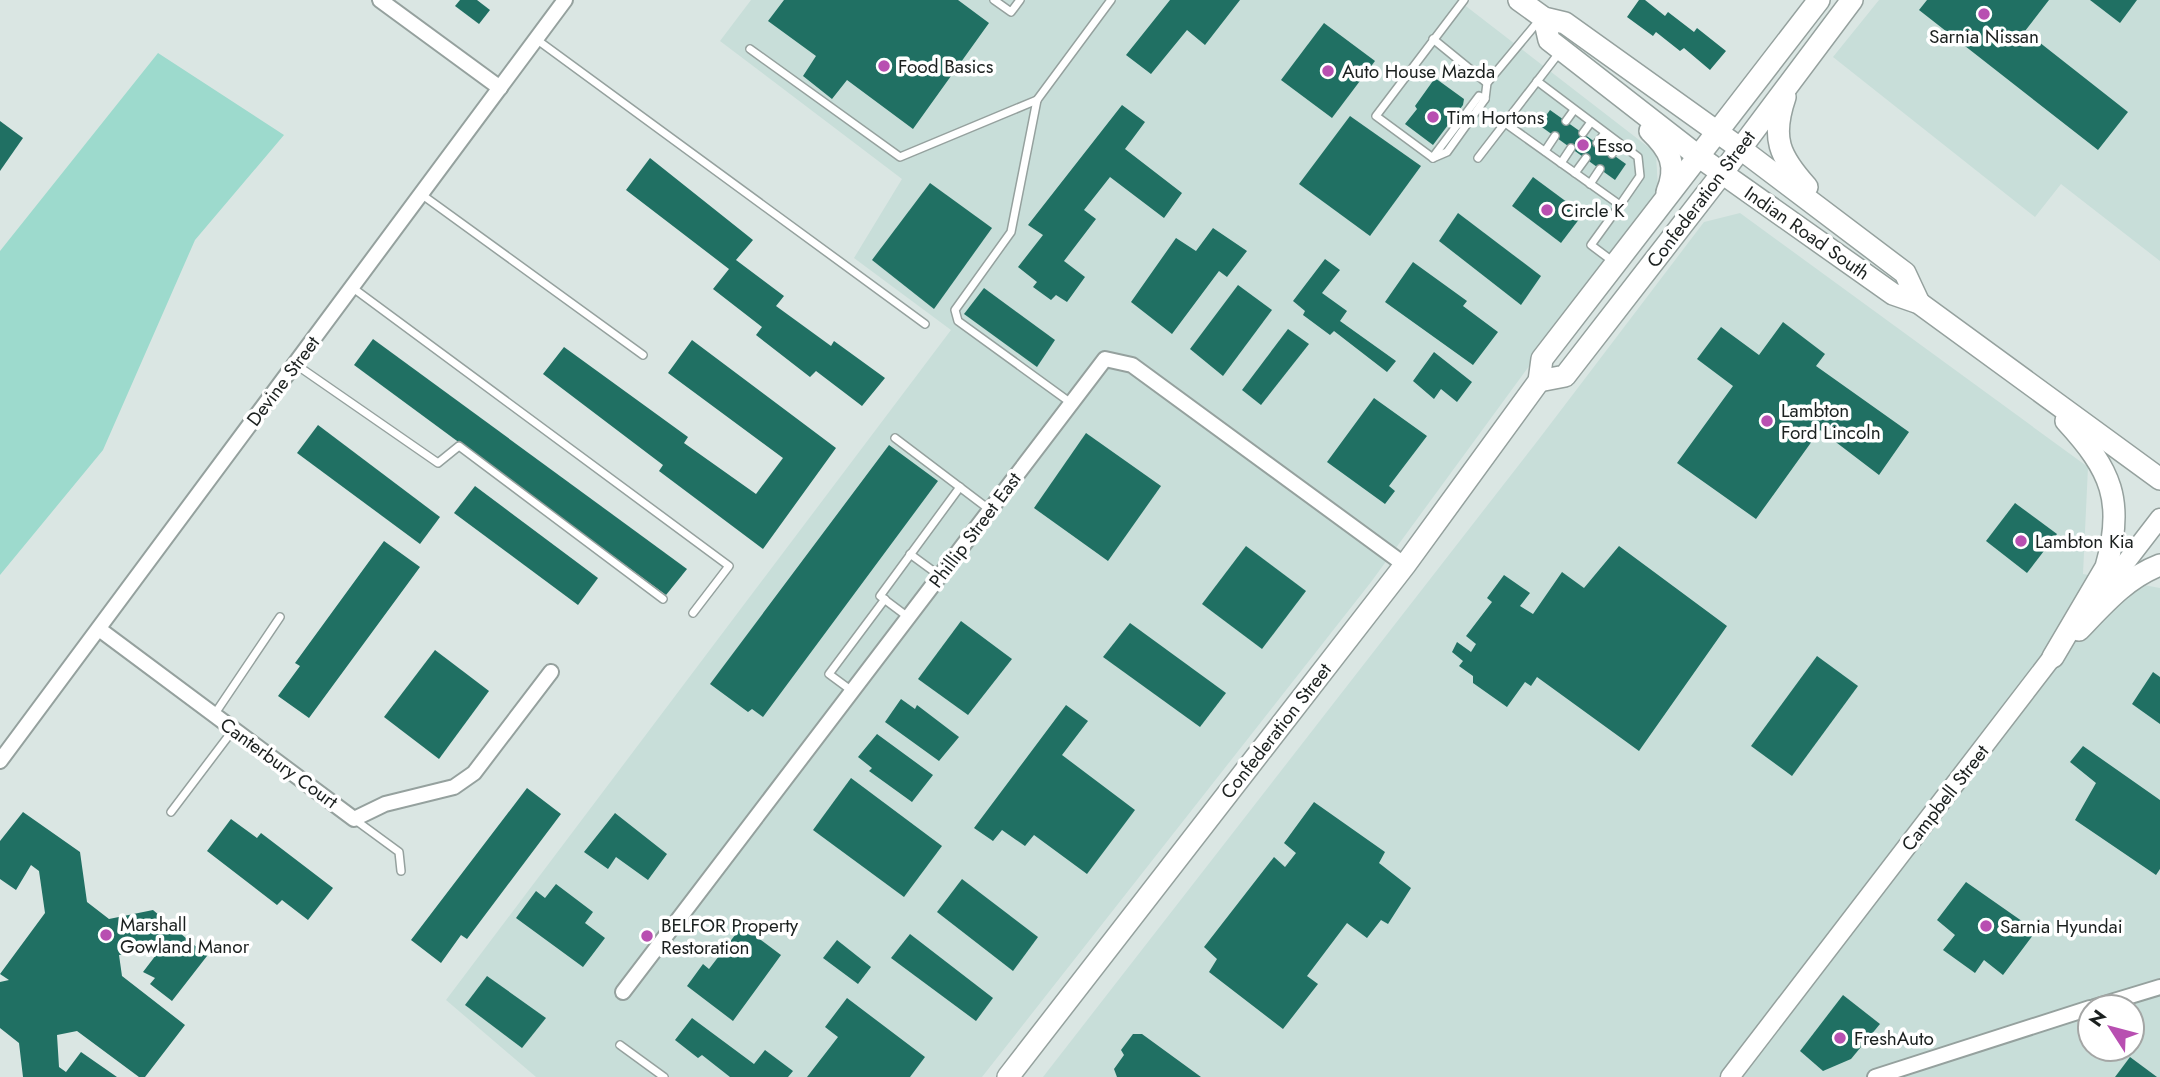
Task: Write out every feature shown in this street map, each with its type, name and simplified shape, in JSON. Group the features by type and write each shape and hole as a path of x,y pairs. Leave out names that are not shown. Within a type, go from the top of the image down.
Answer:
{"main road":[{"name":"Indian Road South","path":"1519,0 1543,18 1565,23 1741,149 1905,273 1919,303"},
{"name":"Confederation Street","path":"1008,1077 1405,565 1539,382 1542,359 1819,0"},
{"name":"Confederation Street","path":"1539,382 1564,376 1741,149 1852,0"},
{"name":"Indian Road South","path":"1543,18 1549,40 1698,156 1893,294 1919,303 2160,479"},
{"path":"1586,68 1668,150 1673,174 1663,201"},
{"path":"1790,82 1777,129 1777,139 1785,160 1809,190 1865,243"},
{"path":"2034,386 2091,449 2101,464 2110,486 2114,520 2106,567 2053,657"},
{"path":"2053,657 2120,589 2140,574 2160,565"}],"street":[{"path":"380,0 500,88"},
{"name":"Devine Street","path":"0,761 565,0"},
{"name":"Phillip Street East","path":"623,992 1105,359 1132,365 1405,565"},
{"name":"Campbell Street","path":"1730,1077 2160,518"},
{"name":"Canterbury Court","path":"99,629 354,819 385,804 454,787 474,773 551,672"},
{"path":"2141,993 2160,987"},
{"path":"1875,1077 2076,1013"}],"lane":[{"path":"994,0 1011,12 1020,0"},
{"path":"1071,403 957,321 955,310 1011,232 1037,100 1111,0"},
{"path":"1464,0 1377,116 1433,158 1479,96 1485,99 1487,83 1543,18"},
{"path":"536,39 925,324"},
{"path":"1433,39 1487,83"},
{"path":"750,49 900,157 1037,100"},
{"path":"1478,158 1561,50"},
{"path":"1537,81 1637,157 1640,176 1591,245 1616,263"},
{"path":"1566,121 1574,110"},
{"path":"1583,133 1591,122"},
{"path":"1505,123 1620,205"},
{"path":"1597,143 1605,133"},
{"path":"1545,151 1555,136"},
{"path":"1612,154 1620,144"},
{"path":"1561,163 1572,148"},
{"path":"1575,173 1586,158"},
{"path":"1590,184 1601,169"},
{"path":"421,194 643,355"},
{"path":"353,288 729,566 693,613"},
{"path":"295,364 438,463 459,446 663,599"},
{"path":"895,438 990,510"},
{"path":"908,617 880,596 960,487"},
{"path":"911,554 940,576"},
{"path":"852,691 829,674 884,599"},
{"path":"214,716 280,617"},
{"path":"171,812 233,730"},
{"path":"354,819 399,852 401,871"},
{"path":"620,1045 664,1077"}],"shaded area":[{"path":"751,0 1458,0 1656,153 1658,189 1592,280 1371,582 982,1077 536,1077 446,1000 951,330 854,258 902,179 720,41"},
{"path":"1879,0 2160,0 2160,261 2061,184 2035,217 1833,57"},
{"path":"1740,213 2088,467 2083,574 2160,588 2160,1077 1043,1077 1539,439 1704,222"}],"green space":[{"path":"158,53 284,135 195,240 103,450 0,575 0,251"}],"building":[{"path":"460,0 477,0 490,10 479,24 455,6"},
{"name":"Food Basics","path":"784,0 958,0 989,23 913,129 847,80 832,99 803,76 816,56 768,21"},
{"path":"1170,0 1240,0 1205,45 1187,30 1151,74 1126,55"},
{"path":"1639,0 1645,0 1665,16 1668,12 1694,32 1697,28 1726,51 1710,70 1684,48 1680,51 1656,32 1653,36 1627,17"},
{"path":"1927,0 2049,0 2025,31 2128,112 2098,150 1919,10"},
{"path":"2090,0 2137,0 2120,23"},
{"path":"1324,23 1375,61 1332,118 1281,80"},
{"name":"Tim Hortons","path":"1435,78 1464,99 1463,105 1433,145 1405,124"},
{"path":"1122,105 1145,122 1125,149 1182,193 1164,218 1110,177 1084,210 1096,219 1064,261 1085,277 1067,302 1056,295 1051,300 1033,287 1037,282 1018,267 1043,235 1028,225"},
{"path":"1550,110 1626,164 1615,180 1539,125"},
{"path":"1350,116 1421,166 1370,236 1299,184"},
{"path":"0,121 23,138 0,171"},
{"path":"650,158 753,240 736,260 784,296 776,306 831,346 834,341 885,378 862,406 816,371 810,377 756,335 762,327 713,289 729,269 626,190"},
{"name":"Circle K","path":"1533,177 1583,214 1561,243 1512,206"},
{"path":"930,183 992,228 934,309 872,260"},
{"path":"1458,213 1541,276 1521,305 1439,241"},
{"path":"1213,228 1247,251 1227,277 1219,271 1172,334 1131,302 1176,238 1196,251"},
{"path":"1325,259 1340,270 1322,293 1347,311 1340,321 1396,361 1387,372 1334,331 1330,335 1303,315 1305,311 1293,301"},
{"path":"1413,262 1467,301 1463,306 1498,332 1473,365 1385,302"},
{"path":"1238,285 1272,310 1223,376 1190,349"},
{"path":"984,288 1055,340 1037,367 964,314"},
{"path":"1783,322 1825,354 1816,366 1909,432 1879,475 1820,430 1756,519 1677,463 1733,386 1697,359 1721,327 1759,355"},
{"path":"1288,329 1309,344 1261,405 1242,390"},
{"path":"373,339 687,569 666,595 354,365"},
{"path":"692,340 836,448 763,549 659,471 663,465 543,374 564,347 688,437 684,443 756,494 783,458 668,373"},
{"path":"1434,352 1472,382 1457,402 1441,389 1434,399 1413,381"},
{"path":"1374,398 1427,436 1389,486 1395,491 1385,504 1327,462"},
{"path":"318,425 440,517 420,544 297,453"},
{"path":"1086,433 1161,486 1108,561 1034,508"},
{"path":"889,445 938,481 763,717 752,709 748,712 710,684"},
{"path":"475,486 598,578 578,605 454,513"},
{"path":"2015,503 2057,534 2027,573 1986,541"},
{"path":"384,541 420,567 309,718 278,696 300,666 295,663"},
{"path":"1246,546 1306,591 1262,649 1202,604"},
{"path":"1619,546 1727,626 1639,751 1537,677 1531,686 1525,682 1507,707 1473,683 1473,676 1459,666 1463,661 1452,652 1457,642 1471,652 1476,644 1466,636 1492,602 1487,598 1504,575 1530,593 1520,606 1533,614 1562,572 1584,588"},
{"path":"961,621 1012,659 968,715 918,679"},
{"path":"1130,623 1226,693 1200,727 1103,657"},
{"path":"435,650 489,691 439,759 384,717"},
{"path":"1817,656 1858,686 1792,776 1751,746"},
{"path":"2153,672 2160,677 2160,724 2132,704"},
{"path":"901,699 915,709 917,705 959,737 939,761 885,722"},
{"path":"1066,705 1088,721 1062,755 1135,810 1087,874 1034,835 1025,846 1002,830 993,841 974,828"},
{"path":"877,734 933,775 912,802 869,771 872,768 858,757"},
{"path":"2083,746 2160,800 2160,869 2156,875 2075,820 2096,783 2070,762"},
{"path":"851,778 942,846 904,897 813,830"},
{"path":"527,788 561,814 467,939 461,935 441,963 411,940"},
{"path":"1314,802 1385,852 1379,863 1411,888 1388,924 1381,920 1367,938 1347,923 1307,976 1318,984 1283,1029 1209,972 1217,959 1204,947 1274,857 1285,867 1296,853 1284,843"},
{"name":"Marshall Gowland Manor","path":"23,812 80,852 87,902 109,919 153,910 207,956 172,1001 150,984 155,978 143,972 156,955 151,952 119,955 122,976 185,1025 145,1077 139,1077 77,1031 57,1035 59,1067 66,1072 81,1052 117,1077 23,1077 19,1043 0,1028 0,982 9,980 0,974 45,913 39,871 31,865 16,890 0,879 0,841"},
{"path":"615,813 667,854 648,880 616,857 608,869 584,852"},
{"path":"231,819 257,838 261,833 333,888 308,920 282,900 277,905 207,851"},
{"path":"962,879 1038,937 1013,971 937,912"},
{"name":"Sarnia Hyundai","path":"1966,882 2036,931 2003,975 1984,960 1975,973 1943,950 1955,935 1937,920"},
{"path":"556,884 593,912 585,923 605,938 583,967 516,918 536,891 545,898"},
{"path":"742,926 781,955 733,1021 687,986 703,964 709,969"},
{"path":"910,934 993,998 976,1021 891,958"},
{"path":"837,940 871,967 858,984 823,958"},
{"path":"487,976 546,1018 522,1048 465,1005"},
{"name":"FreshAuto","path":"1843,995 1880,1024 1851,1059 1823,1071 1800,1051"},
{"path":"847,998 925,1057 910,1077 807,1077 838,1037 825,1027"},
{"path":"692,1018 754,1064 765,1050 793,1071 788,1077 730,1077 702,1055 698,1058 675,1040"},
{"path":"1133,1034 1142,1034 1201,1077 1117,1077 1114,1069 1124,1055 1121,1050"},
{"path":"2126,1063 2138,1063 2157,1077 2115,1077"}],"place":[{"name":"Sarnia Nissan","path":"1984,14"},
{"name":"Food Basics","path":"884,66"},
{"name":"Auto House Mazda","path":"1328,71"},
{"name":"Tim Hortons","path":"1433,117"},
{"name":"Esso","path":"1583,145"},
{"name":"Circle K","path":"1547,210"},
{"name":"Lambton Ford Lincoln","path":"1767,421"},
{"name":"Lambton Kia","path":"2021,541"},
{"name":"Sarnia Hyundai","path":"1986,926"},
{"name":"Marshall Gowland Manor","path":"106,935"},
{"name":"BELFOR Property Restoration","path":"647,936"},
{"name":"FreshAuto","path":"1840,1038"}]}
